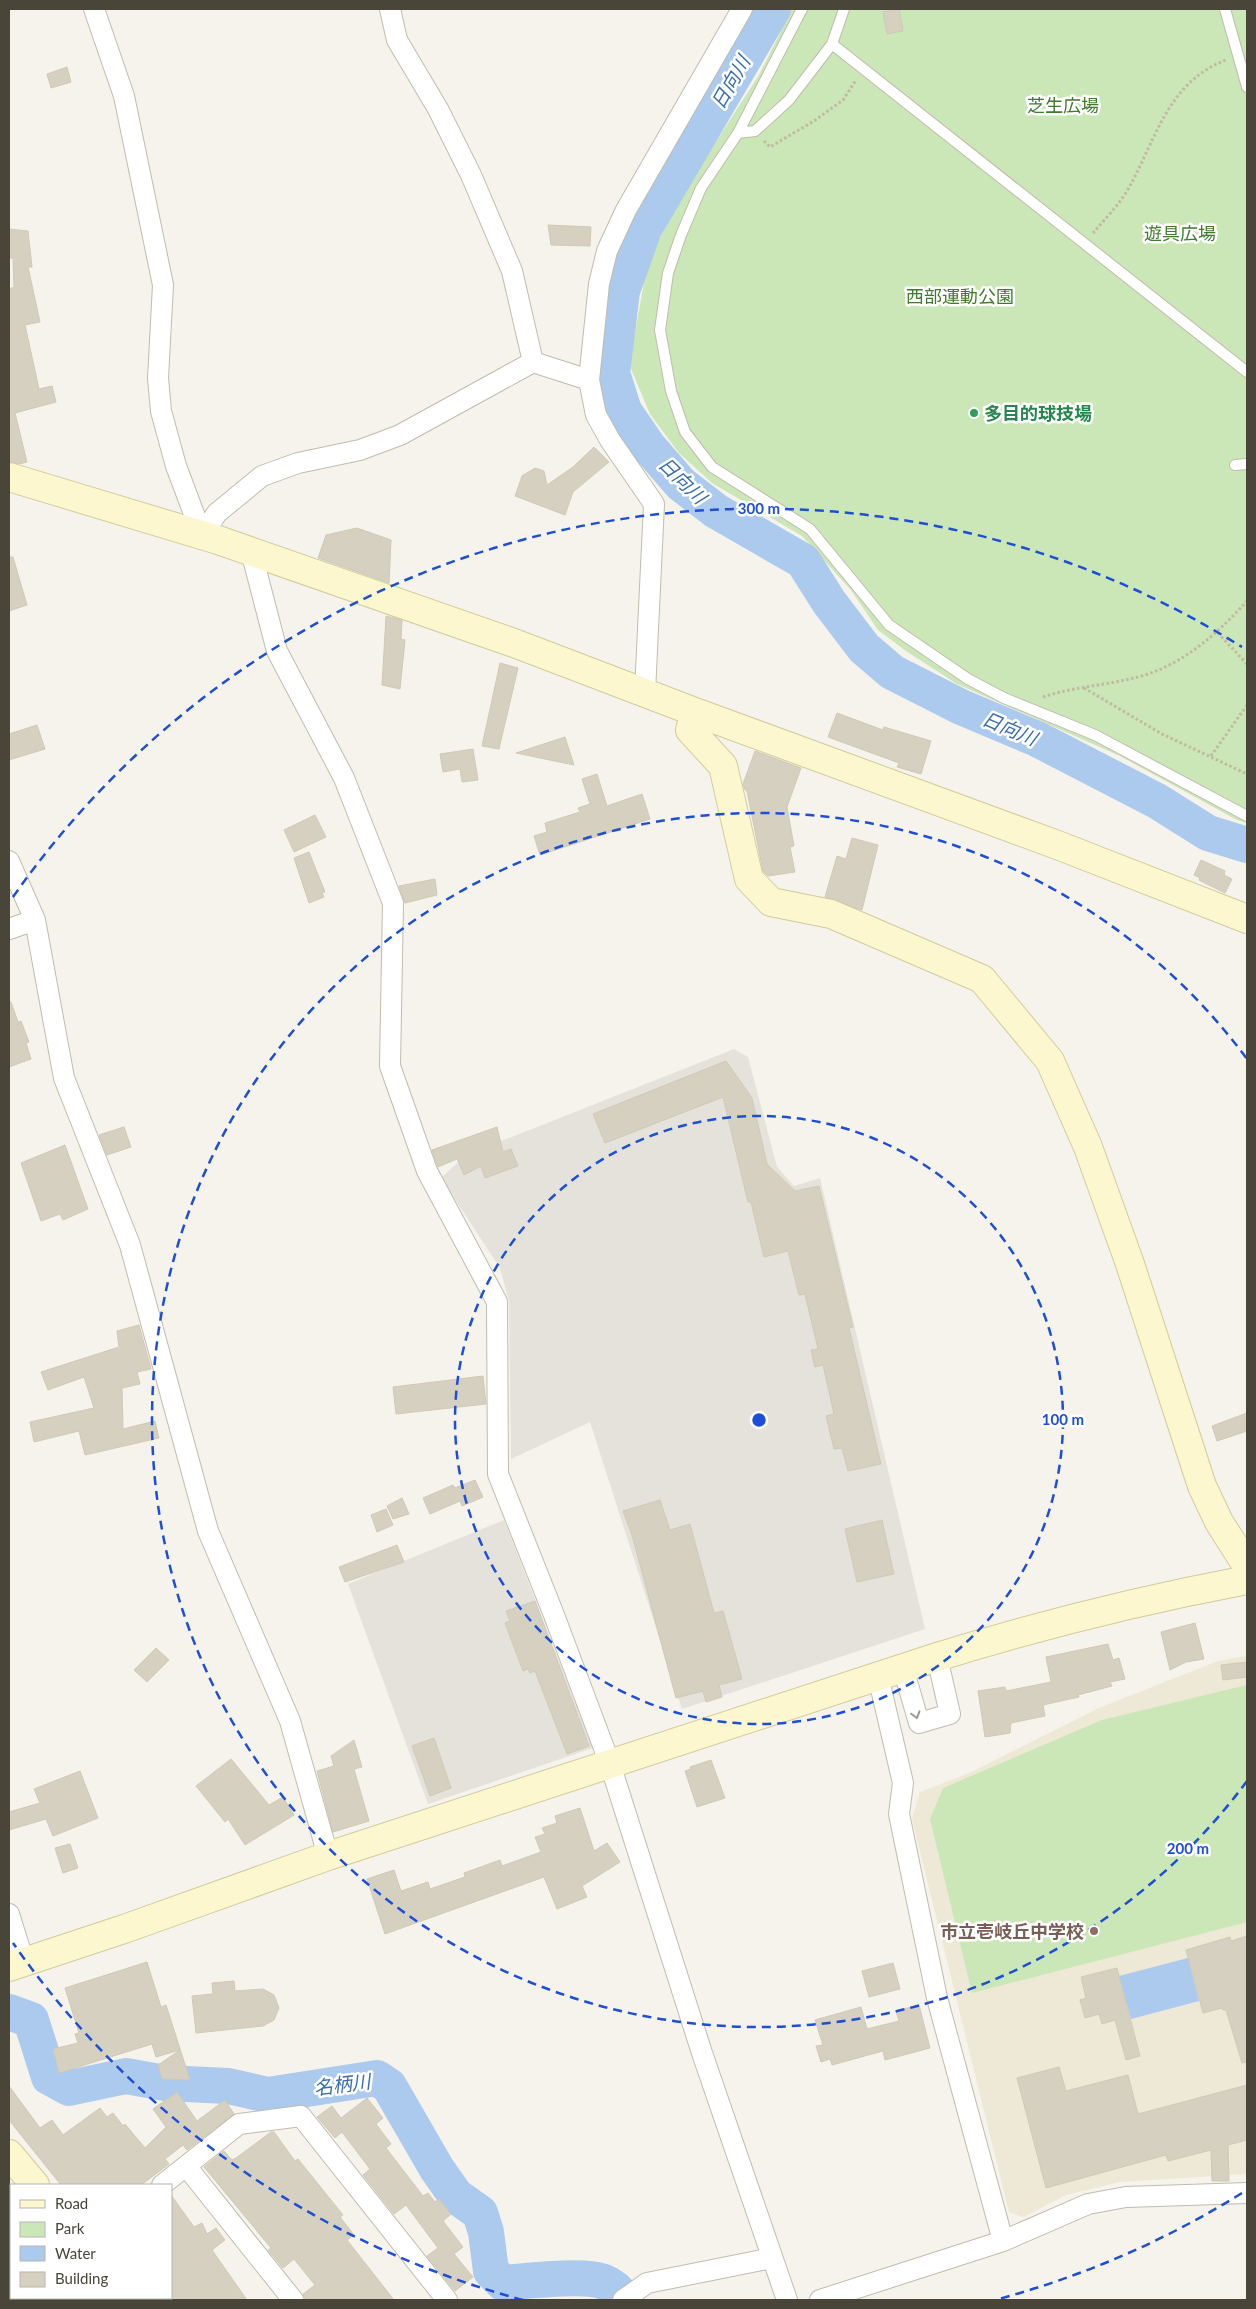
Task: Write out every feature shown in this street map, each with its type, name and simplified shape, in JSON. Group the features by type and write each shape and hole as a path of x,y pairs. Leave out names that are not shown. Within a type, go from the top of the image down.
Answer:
{"street":[{"path":"94,9 124,96 163,285 158,378 161,411 176,466 202,535"},
{"path":"390,9 397,40 438,109 471,176 512,271 533,362"},
{"path":"645,692 654,504 610,440 596,415 589,380 599,284 607,252 626,210 742,9"},
{"path":"202,535 218,513 262,476 298,463 360,450 400,435 533,362 589,380"},
{"path":"9,477 251,551 514,643 695,712 1060,846 1247,919"},
{"path":"251,551 277,651 344,778 393,903 390,1066 427,1171 497,1302 498,1474 554,1614 610,1764 702,2054 787,2300"},
{"path":"695,712 690,730 723,766 749,879 771,902 831,914 982,979 1050,1061 1091,1156 1133,1273 1202,1486 1219,1522 1247,1566"},
{"path":"9,861 36,920 64,1078 130,1245 208,1531 290,1721 328,1856"},
{"path":"9,929 36,920"},
{"path":"9,1914 16,1964 133,1926 328,1856 937,1657 1037,1626 1184,1592 1247,1580"},
{"path":"890,1672 919,1723 950,1714 937,1657"},
{"path":"890,1672 903,1783 899,1814 935,1988 1003,2241"},
{"path":"163,2184 239,2124 301,2116 447,2300"},
{"path":"9,2154 33,2184"},
{"path":"186,2166 293,2300"},
{"path":"820,2300 1003,2241 1088,2204 1126,2197 1247,2193"},
{"path":"625,2299 647,2284 772,2258"}],"lane":[{"path":"802,9 738,133 701,188 668,272 660,330 671,392 685,432 712,467 810,529 889,625 968,679 1021,705 1095,735 1247,816"},
{"path":"738,133 755,131 789,100 832,44 844,9"},
{"path":"1224,9 1247,87"},
{"path":"832,44 1247,372"},
{"path":"1235,465 1247,464"}],"path":[{"path":"1084,243 1126,193 1161,119 1177,95 1206,68 1238,55"},
{"path":"755,131 770,147 791,136 843,100 863,69"},
{"path":"1021,705 1058,692 1146,675 1178,660 1218,632 1247,601"},
{"path":"1218,632 1247,664"},
{"path":"1084,687 1162,734 1247,774"},
{"path":"1211,756 1247,705"}],"shaded area":[{"path":"734,1049 748,1057 777,1167 794,1186 820,1178 925,1629 682,1709 590,1422 511,1459 509,1301 500,1268 441,1178 466,1155"},
{"path":"504,1520 593,1748 428,1804 348,1584"},
{"name":"市立壱岐丘中学校","path":"1247,1656 1247,2174 1120,2182 1066,2195 1023,2217 1009,2212 912,1819 920,1792 967,1774 1099,1708 1218,1661"}],"green space":[{"name":"西部運動公園","path":"792,9 1247,9 1247,823 1237,820 1120,756 957,684 906,651 878,630 851,590 802,536 712,483 679,453 650,414 629,364 648,261 686,188 759,75"},
{"path":"1247,1685 1247,1922 972,1993 930,1819 943,1788 1102,1720"}],"water":[{"path":"1188,1958 1199,2001 1131,2019 1119,1976"}],"building":[{"path":"899,9 903,31 887,34 883,12"},
{"path":"67,67 71,82 51,88 47,74"},
{"path":"548,225 591,227 590,246 551,245"},
{"path":"9,229 28,231 32,267 28,267 40,322 25,325 39,389 52,386 56,402 15,413 27,462 19,464 10,462 9,456 9,289 14,287 13,258 9,258"},
{"path":"594,447 609,462 573,492 565,515 515,496 522,476 535,468 544,471 547,485 573,467"},
{"path":"357,528 391,540 389,583 318,558 326,535"},
{"path":"9,557 13,557 27,605 9,611"},
{"path":"386,616 402,620 401,639 405,640 400,689 382,685"},
{"path":"500,663 518,668 499,749 482,746"},
{"path":"837,713 883,730 884,727 931,741 921,774 897,767 899,763 828,737"},
{"path":"37,725 45,749 9,760 9,734"},
{"path":"565,737 574,765 516,753"},
{"path":"473,749 478,780 462,782 460,769 443,772 440,754"},
{"path":"755,751 801,768 787,807 794,846 790,847 795,872 768,876 763,871 747,791 743,784"},
{"path":"597,774 607,806 642,794 650,819 540,855 534,836 547,832 545,823 580,812 578,808 590,804 582,779"},
{"path":"315,815 326,837 294,852 284,830"},
{"path":"852,838 878,845 862,910 825,897 837,856 846,859"},
{"path":"309,852 325,892 322,893 324,897 309,903 294,858"},
{"path":"1201,860 1225,871 1224,875 1232,879 1225,893 1199,880 1200,878 1194,875"},
{"path":"435,879 437,895 405,903 399,886"},
{"path":"9,1002 11,1002 18,1022 21,1021 29,1042 26,1043 31,1059 9,1067"},
{"path":"726,1061 752,1098 767,1164 795,1191 819,1186 853,1327 849,1328 881,1464 848,1471 842,1448 834,1449 826,1416 834,1414 823,1365 815,1367 811,1350 818,1349 805,1294 799,1295 788,1251 764,1257 751,1202 748,1202 723,1097 605,1143 593,1114"},
{"path":"124,1127 131,1147 107,1155 99,1135"},
{"path":"497,1127 503,1152 511,1149 518,1166 485,1178 481,1166 464,1175 457,1159 438,1167 432,1150"},
{"path":"65,1145 88,1209 63,1220 60,1214 41,1221 21,1163"},
{"path":"139,1325 151,1369 137,1372 140,1384 122,1388 123,1429 155,1421 159,1438 85,1455 79,1431 34,1442 30,1422 94,1408 84,1377 48,1390 41,1372 119,1347 117,1331"},
{"path":"483,1376 486,1404 396,1414 393,1387"},
{"path":"1247,1413 1247,1431 1217,1441 1212,1426"},
{"path":"475,1480 483,1497 462,1506 460,1501 430,1514 423,1498 453,1485 455,1488"},
{"path":"402,1498 409,1514 393,1519 387,1506"},
{"path":"660,1500 670,1530 690,1524 714,1613 723,1611 742,1679 719,1685 722,1697 706,1702 703,1691 676,1698 632,1535 623,1511"},
{"path":"386,1509 393,1525 377,1532 371,1515"},
{"path":"882,1520 894,1574 857,1582 845,1529"},
{"path":"397,1545 404,1562 345,1582 339,1567"},
{"path":"535,1601 589,1746 567,1754 535,1671 530,1673 528,1669 523,1671 505,1623 510,1621 506,1611"},
{"path":"1195,1623 1204,1659 1186,1662 1170,1670 1161,1632"},
{"path":"1108,1644 1113,1660 1119,1658 1125,1679 1110,1682 1112,1686 1078,1695 1079,1697 1043,1705 1045,1716 1011,1723 1010,1733 985,1737 978,1691 1005,1687 1006,1691 1051,1682 1046,1657"},
{"path":"156,1648 169,1660 147,1682 134,1670"},
{"path":"1247,1662 1247,1677 1223,1680 1221,1665"},
{"path":"434,1738 451,1788 430,1796 412,1746"},
{"path":"354,1740 362,1767 354,1769 369,1821 333,1832 317,1771 334,1766 331,1756"},
{"path":"231,1759 269,1805 283,1797 294,1815 245,1845 228,1819 225,1822 196,1786"},
{"path":"711,1760 725,1798 697,1807 685,1771 691,1769 690,1767"},
{"path":"80,1771 98,1818 53,1836 46,1819 9,1830 9,1812 40,1803 34,1789"},
{"path":"580,1808 594,1851 607,1843 620,1862 582,1886 587,1897 557,1909 544,1877 385,1934 367,1879 394,1870 401,1891 428,1882 430,1889 465,1877 464,1873 500,1860 502,1866 541,1852 535,1837 545,1834 542,1828 557,1823 555,1816"},
{"path":"70,1844 78,1868 63,1873 55,1848"},
{"path":"1247,1936 1247,2062 1242,2063 1226,2010 1222,2008 1203,2013 1186,1950 1230,1937 1231,1941"},
{"path":"147,1962 161,2007 166,2005 190,2080 162,2079 158,2065 180,2050 156,2057 152,2044 59,2073 53,2049 78,2043 75,2034 79,2033 65,1988"},
{"path":"893,1963 900,1989 869,1997 862,1971"},
{"path":"1117,1968 1140,2056 1126,2060 1115,2020 1102,2024 1099,2014 1085,2018 1080,2000 1086,1998 1081,1977"},
{"path":"234,1981 235,1991 263,1989 274,1995 279,2008 274,2020 263,2026 196,2033 192,1996 213,1994 212,1983"},
{"path":"919,2005 930,2048 885,2060 883,2051 832,2065 830,2059 821,2062 816,2046 823,2045 815,2020 861,2007 867,2029 899,2021 896,2011"},
{"path":"1059,2067 1066,2091 1128,2075 1138,2114 1247,2085 1247,2140 1228,2145 1229,2181 1212,2181 1211,2150 1168,2161 1166,2155 1046,2188 1017,2078"},
{"path":"9,2086 40,2128 52,2120 63,2135 100,2108 107,2117 113,2113 145,2148 166,2127 153,2109 177,2092 197,2121 225,2100 234,2114 187,2150 183,2145 165,2159 169,2164 142,2184 60,2184 9,2120"},
{"path":"367,2098 383,2118 376,2124 391,2144 386,2148 423,2196 428,2193 435,2202 439,2199 451,2214 443,2221 463,2247 454,2254 473,2277 455,2291 427,2256 438,2248 406,2205 394,2214 363,2175 370,2169 342,2132 335,2138 317,2117 332,2106 341,2118"},
{"path":"271,2132 274,2132 295,2161 298,2159 343,2215 340,2217 354,2235 347,2240 394,2300 305,2300 303,2294 315,2285 294,2259 283,2268 268,2250 271,2248 204,2167 224,2151 232,2160 236,2158"},
{"path":"172,2196 194,2227 202,2223 207,2234 216,2228 225,2240 212,2250 247,2300 171,2300"}],"waterway":[{"name":"日向川","path":"773,9 644,229 622,291 612,373 624,411 648,446 681,484 716,511 803,561 829,602 864,648 892,672 961,707 1037,739 1157,801 1208,833 1247,845"},
{"name":"名柄川","path":"9,2012 31,2020 49,2077 69,2088 126,2076 165,2083 228,2086 268,2095 377,2078 389,2086 437,2169 456,2196 480,2213 486,2232 491,2271 503,2283 583,2278 604,2282 618,2291 624,2300"}],"place":[{"name":"多目的球技場","path":"974,413"},
{"name":"市立壱岐丘中学校","path":"1094,1931"}],"park label":[{"name":"芝生広場","path":"1063,105"},
{"name":"遊具広場","path":"1180,233"}]}
